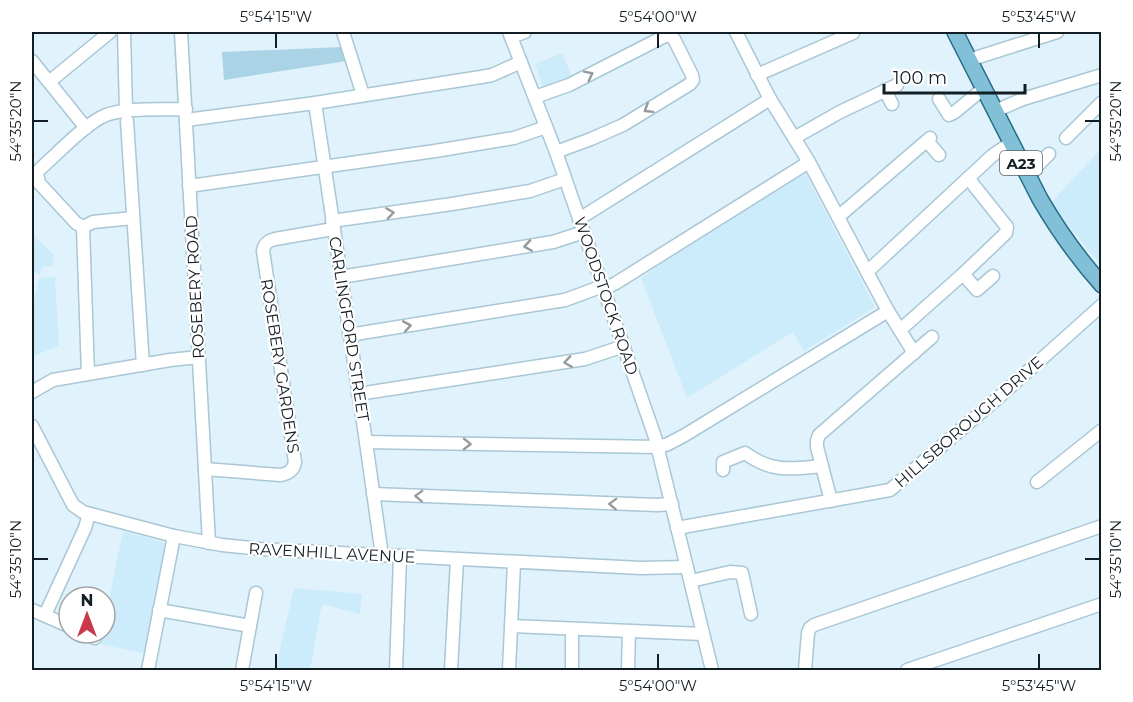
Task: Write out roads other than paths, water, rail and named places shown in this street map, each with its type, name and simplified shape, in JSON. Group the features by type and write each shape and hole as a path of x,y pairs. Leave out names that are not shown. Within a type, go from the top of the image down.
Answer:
{"main road":[{"name":"A23","path":"955,32 1027,176 1055,226 1101,285"}],"street":[{"path":"49,82 110,32"},
{"path":"124,32 127,121 143,365"},
{"name":"ROSEBERY ROAD","path":"181,32 209,543"},
{"path":"343,32 363,95"},
{"path":"510,34 525,32"},
{"path":"736,32 770,99 809,162 888,311 914,352"},
{"path":"757,75 852,32"},
{"path":"969,60 1057,32"},
{"name":"WOODSTOCK ROAD","path":"510,34 556,152 658,447 712,670"},
{"path":"535,98 569,85 665,36 671,36 674,39 692,75 693,80 690,84 623,125 556,152"},
{"path":"32,61 86,128"},
{"path":"127,121 315,103 492,75 521,62"},
{"path":"995,111 1023,99 1101,75"},
{"path":"794,138 891,87 892,104"},
{"path":"939,99 949,115 984,88"},
{"path":"579,219 770,99"},
{"path":"1066,138 1101,102"},
{"name":"CARLINGFORD STREET","path":"315,103 382,556"},
{"path":"82,227 39,183 37,173 86,128 105,116 127,121 142,130"},
{"path":"189,186 514,138 546,127"},
{"path":"838,217 929,139 939,154"},
{"path":"867,272 993,155 1011,142"},
{"path":"1027,176 1049,154"},
{"path":"349,335 565,300 605,290 809,162"},
{"path":"900,330 1006,233 1007,227 968,178"},
{"path":"333,225 530,191 565,179"},
{"path":"82,227 93,222 133,218"},
{"name":"ROSEBERY GARDENS","path":"205,469 280,475 289,472 294,465 263,251 264,246 270,240 333,225"},
{"path":"82,227 88,374"},
{"path":"340,277 553,242 584,232"},
{"path":"963,274 977,290 993,276"},
{"name":"HILLSBOROUGH DRIVE","path":"677,528 890,490 999,397 1101,305"},
{"path":"366,442 658,447 685,435 888,311"},
{"path":"831,501 817,447 819,435 932,337"},
{"path":"358,394 585,359 624,346"},
{"path":"32,392 53,380 199,357"},
{"name":"RAVENHILL AVENUE","path":"32,426 77,509 174,536 260,549 641,568 687,567"},
{"path":"1037,482 1101,430"},
{"path":"723,470 723,462 746,453 774,468 822,466"},
{"path":"373,494 672,504"},
{"path":"45,615 85,528 89,514"},
{"path":"805,670 808,633 814,625 1101,526"},
{"path":"148,670 174,536"},
{"path":"396,670 400,557"},
{"path":"451,670 457,560"},
{"path":"509,670 514,562"},
{"path":"691,581 730,572 742,573 751,614"},
{"path":"242,670 256,593"},
{"path":"907,670 1101,604"},
{"path":"32,609 57,620"},
{"path":"159,610 250,626"},
{"path":"511,626 703,634"},
{"path":"572,629 572,670"},
{"path":"628,670 629,631"}]}
